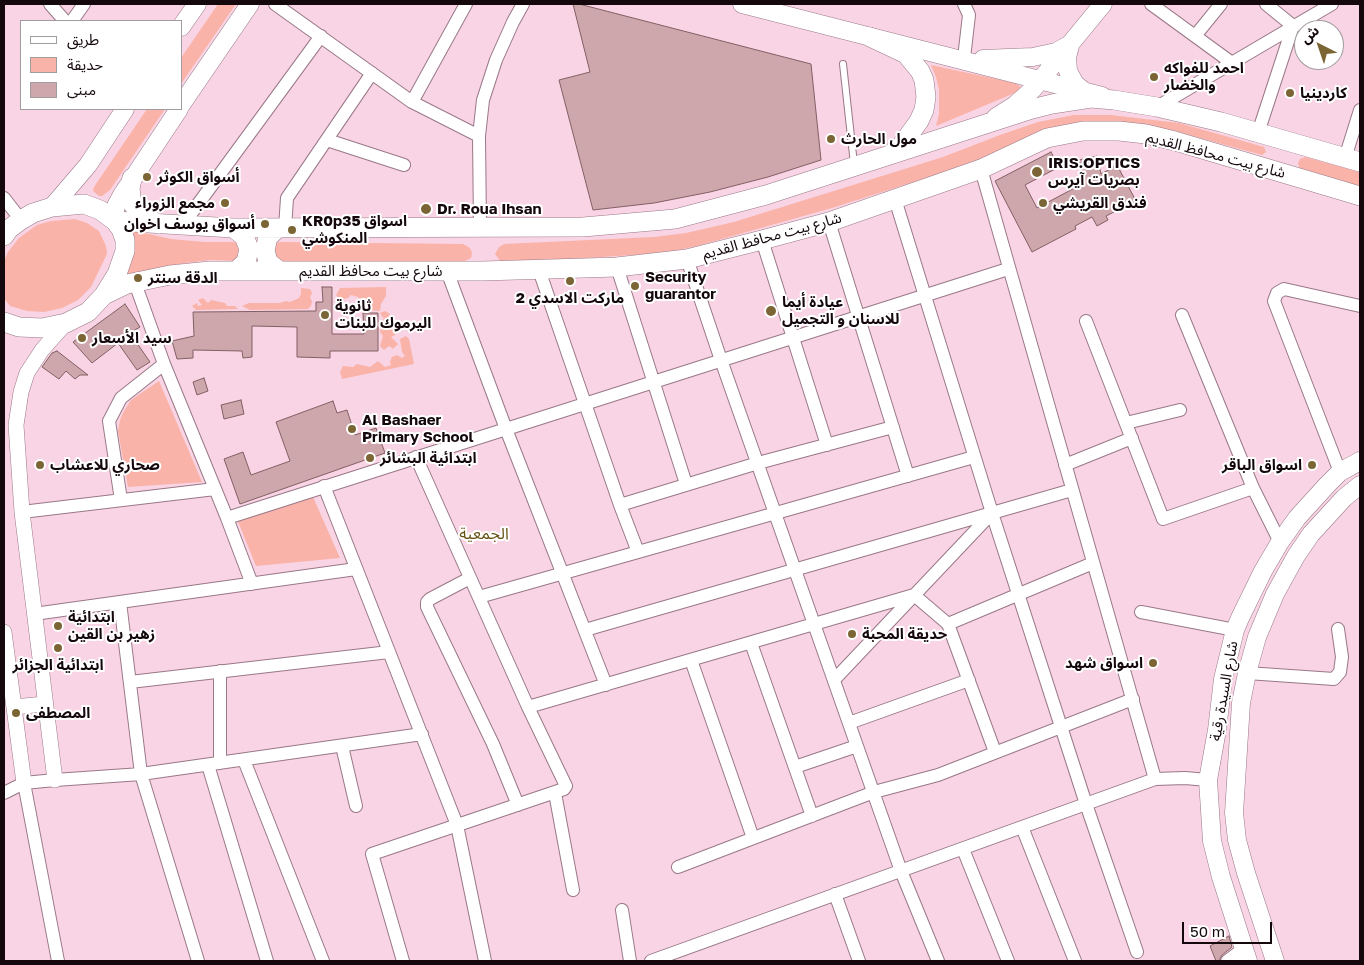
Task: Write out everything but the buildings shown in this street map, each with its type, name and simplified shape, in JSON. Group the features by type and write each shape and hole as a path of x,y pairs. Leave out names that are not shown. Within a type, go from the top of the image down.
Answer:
{"main road":[{"path":"182,26 198,4"},
{"path":"182,104 250,4"},
{"path":"742,4 784,9 870,37 956,57 1114,100"},
{"path":"980,125 1015,105 1040,80 1072,43 1096,7"},
{"path":"870,37 906,54 920,71 925,90 924,110 919,121 901,146 885,158"},
{"path":"956,57 998,59 1033,57 1056,52 1072,43"},
{"path":"1072,43 1067,57 1068,71 1075,84 1087,92"},
{"name":"شارع بيت محافظ القديم","path":"115,221 233,228 583,227 676,219 766,195 885,158 980,125 1052,104 1091,98 1157,107 1353,160"},
{"path":"52,207 88,165 124,110"},
{"path":"115,221 116,206 132,178 178,110"},
{"name":"شارع بيت محافظ القديم","path":"104,295 118,287 170,275 210,271 539,270 617,267 687,259 829,222 981,169 1047,138 1068,133 1099,131 1146,134 1260,165 1360,196"},
{"path":"1260,165 1268,164 1276,157 1277,145 1263,135"},
{"path":"1299,178 1292,172 1290,159 1298,149 1306,147"},
{"path":"132,178 130,189 132,203 140,214 159,225"},
{"path":"4,236 12,220 52,207 84,204 100,210 115,221 121,229 125,240 125,251 117,274 104,295 88,312 66,323 42,328 19,327 4,322"},
{"path":"233,228 244,236 249,248 246,262 236,271"},
{"path":"278,270 268,262 265,250 268,237 281,228"},
{"name":"شارع السيدة رقية","path":"1245,955 1212,841 1208,780 1217,730 1223,678 1235,630 1263,571 1280,542 1307,507 1340,472 1360,461"},
{"name":"شارع السيدة رقية","path":"1275,961 1248,882 1237,840 1234,813 1241,703 1247,673 1266,613 1296,556 1329,513 1360,485"},
{"path":"1208,780 1235,787"}],"street":[{"path":"50,4 64,20"},
{"path":"73,20 84,4"},
{"path":"275,4 412,102 479,136"},
{"path":"412,102 466,4"},
{"path":"480,227 479,136 483,100 496,60 524,4"},
{"path":"956,57 969,16 964,4"},
{"path":"1151,4 1232,63"},
{"path":"1195,36 1221,4"},
{"path":"1266,4 1293,26"},
{"path":"1157,107 1332,4"},
{"path":"1263,135 1293,26"},
{"path":"182,226 321,36"},
{"path":"281,228 287,198 372,73"},
{"path":"1353,160 1360,110"},
{"path":"327,140 404,165"},
{"path":"981,169 1008,269 1156,779"},
{"path":"4,198 12,220"},
{"path":"895,199 974,457 1086,804 1137,952"},
{"path":"829,222 908,476"},
{"path":"762,240 827,445"},
{"path":"687,259 901,871 938,961"},
{"path":"617,267 686,484"},
{"path":"227,518 1008,269"},
{"path":"539,270 584,404 638,552"},
{"path":"446,271 606,685"},
{"path":"135,283 164,364 252,584"},
{"path":"1340,472 1274,301 1277,293 1284,289 1360,306"},
{"path":"1182,315 1252,488 1280,542"},
{"path":"1086,321 1163,518 1252,488"},
{"path":"55,780 22,512 16,425 21,392 27,373 66,323"},
{"path":"121,500 109,421 121,398 164,364"},
{"path":"1126,423 1180,410"},
{"path":"620,504 758,463 892,427"},
{"path":"1065,465 1132,438"},
{"path":"403,961 372,854 555,793 566,786 528,708 416,457"},
{"path":"479,597 974,457"},
{"path":"324,486 458,825 485,961"},
{"path":"22,512 215,489"},
{"path":"585,630 1072,490"},
{"path":"834,680 992,513"},
{"path":"948,624 1093,563"},
{"path":"34,614 356,569"},
{"path":"470,578 427,602 427,607 492,744 518,805"},
{"path":"914,595 948,624 995,752"},
{"path":"528,708 914,595"},
{"path":"120,602 141,774 198,961"},
{"path":"1142,612 1235,630"},
{"path":"1247,673 1334,679 1340,672 1342,657 1338,629"},
{"path":"4,632 24,783 58,961"},
{"path":"751,643 812,816"},
{"path":"130,682 389,652"},
{"path":"690,660 753,838"},
{"path":"220,672 214,764 267,961"},
{"path":"849,723 969,680"},
{"path":"678,866 874,792 938,775 1132,699"},
{"path":"14,707 45,704"},
{"path":"4,793 24,783 141,774 422,734"},
{"path":"342,746 356,806"},
{"path":"795,767 857,746"},
{"path":"244,760 323,961"},
{"path":"657,960 1156,779 1185,778 1208,780"},
{"path":"555,793 573,890"},
{"path":"1022,827 1075,961"},
{"path":"963,848 1008,961"},
{"path":"836,894 859,961"},
{"path":"622,910 630,961"},
{"path":"1227,961 1245,955"}],"lane":[{"path":"843,64 854,167"}],"green space":[{"path":"218,4 236,4 182,83 182,57"},
{"path":"931,65 1015,83 1021,87 1017,92 936,126 939,114 939,90"},
{"path":"146,110 164,110 110,190 99,196 93,191"},
{"path":"1074,115 1111,115 1179,123 1264,147 1266,152 1262,155 1171,130 1105,123 1075,123 1032,135 985,157 948,171 832,208 697,246 664,253 508,263 501,262 495,254 499,247 504,244 654,237 686,233 734,222 943,157 1038,122"},
{"path":"1305,157 1360,172 1360,189 1300,170 1298,163 1300,159"},
{"path":"75,219 87,223 99,231 106,246 107,254 91,287 78,300 62,308 44,312 27,311 10,306 4,298 4,261 8,252 19,238 37,225 51,221"},
{"path":"131,230 171,239 234,242 243,245 239,261 210,260 186,263 148,270 126,278 132,259"},
{"path":"279,242 463,244 470,248 472,253 471,258 463,262 281,262 270,250"},
{"path":"386,287 386,296 381,304 380,311 362,310 364,302 358,297 351,295 341,300 336,295 340,288"},
{"path":"301,288 310,289 312,293 310,298 312,301 311,306 308,309 250,310 242,306 249,303 290,302 299,298"},
{"path":"203,298 208,303 211,300 225,303 227,306 235,306 238,309 196,310 192,306 197,303 198,306 202,305 198,300"},
{"path":"385,311 390,314 388,320 397,330 395,335 391,337 398,344 393,349 389,346 384,350 380,346 383,336 380,332 382,324 379,322 384,319 380,313"},
{"path":"406,336 409,339 414,364 342,379 340,372 343,366 353,367 357,364 370,367 378,361 385,367 391,365 392,357 397,355 402,358 405,356 402,352 400,339"},
{"path":"159,381 202,482 128,487 118,431 120,420 131,400"},
{"path":"313,497 340,558 256,566 237,519"}],"place":[{"name":"احمد للفواكه والخضار","path":"1154,77"},
{"name":"كاردينيا","path":"1290,93"},
{"name":"مول الحارث","path":"831,139"},
{"name":"IRIS.OPTICS بصريات آيرس","path":"1037,172"},
{"name":"أسواق الكوثر","path":"147,177"},
{"name":"مجمع الزوراء","path":"225,203"},
{"name":"فندق القريشي","path":"1043,203"},
{"name":"Dr. Roua Ihsan","path":"426,209"},
{"name":"أسواق يوسف اخوان","path":"265,224"},
{"name":"KR0p35 اسواق المنكوشي","path":"292,230"},
{"name":"الدقة سنتر","path":"138,278"},
{"name":"ماركت الاسدي 2","path":"570,281"},
{"name":"Security guarantor","path":"635,286"},
{"name":"عيادة أيما للاسنان و التجميل","path":"771,311"},
{"name":"ثانوية اليرموك للبنات","path":"325,315"},
{"name":"سيد الأسعار","path":"82,338"},
{"name":"Al Bashaer Primary School","path":"352,429"},
{"name":"ابتدائية البشائر","path":"370,458"},
{"name":"صحاري للاعشاب","path":"40,465"},
{"name":"اسواق الباقر","path":"1312,465"},
{"name":"ابتدائية زهير بن القين","path":"58,626"},
{"name":"حديقة المحبة","path":"852,634"},
{"name":"ابتدائية الجزائر","path":"58,648"},
{"name":"اسواق شهد","path":"1153,663"},
{"name":"المصطفى","path":"16,713"}],"district":[{"name":"الجمعية","path":"484,534"}]}
